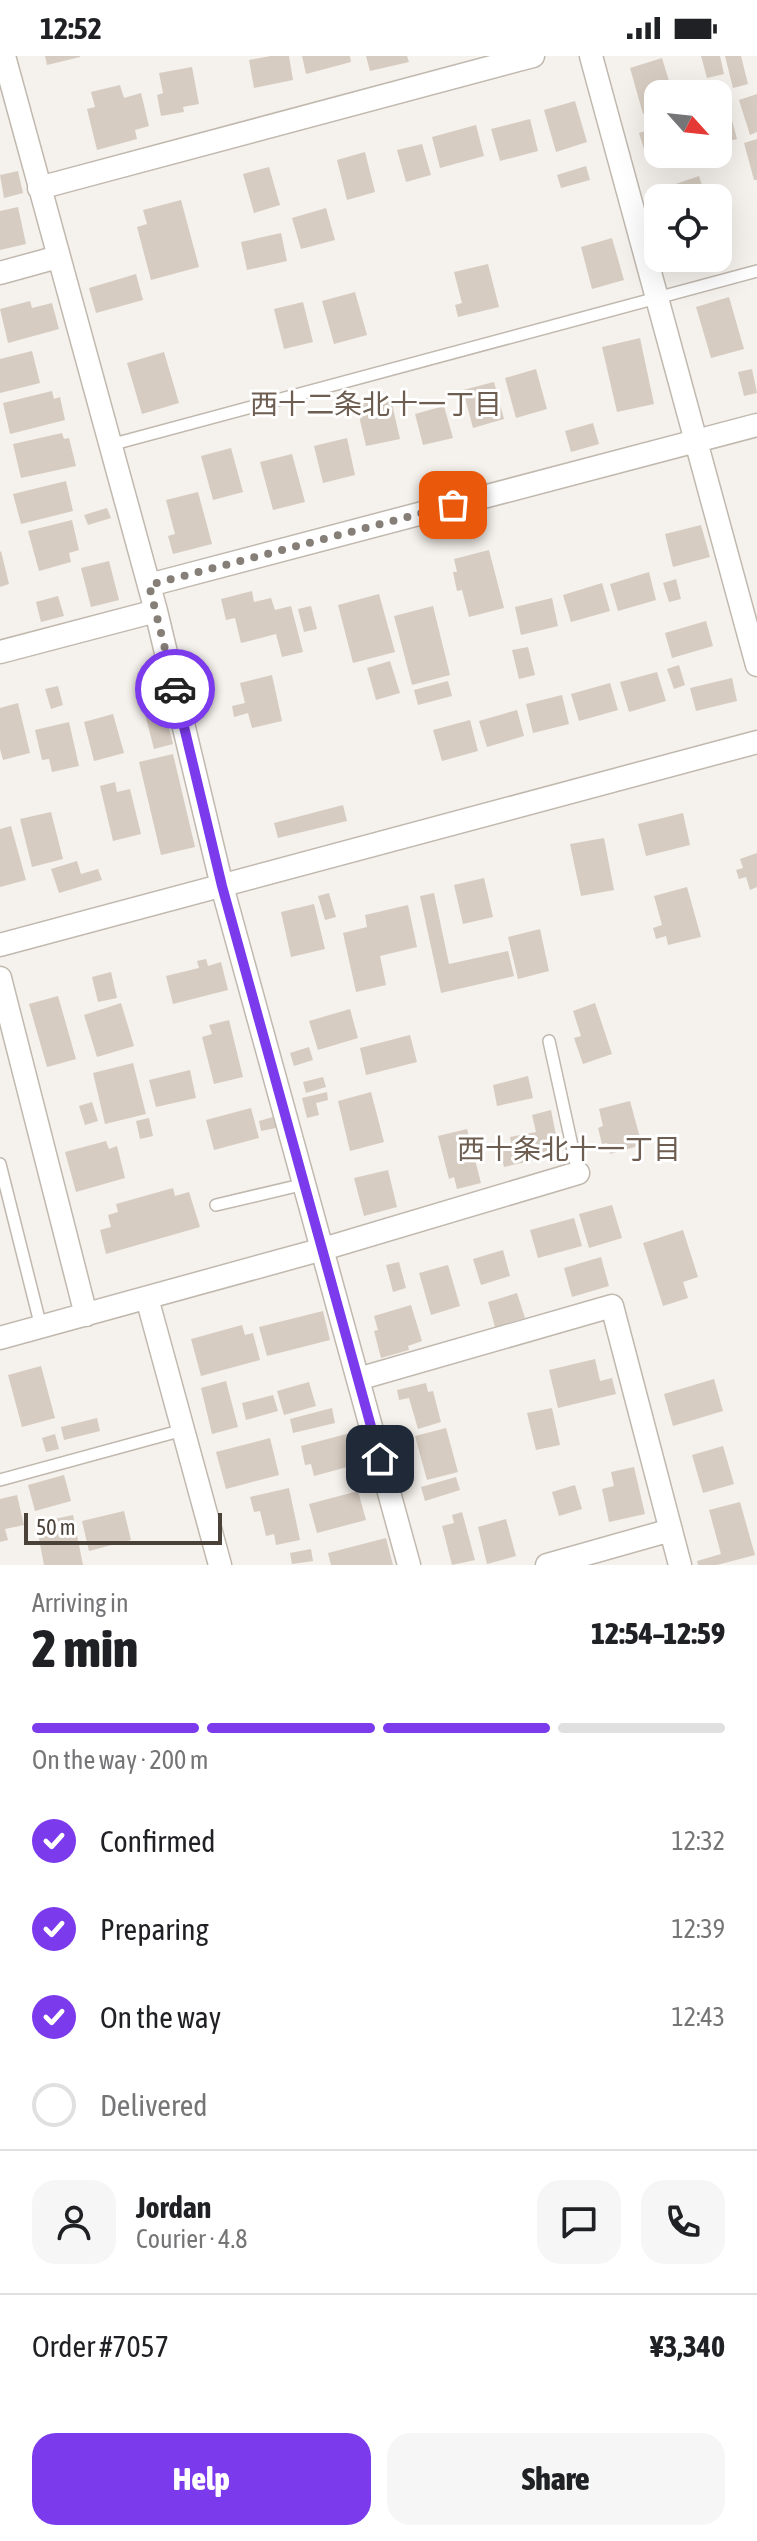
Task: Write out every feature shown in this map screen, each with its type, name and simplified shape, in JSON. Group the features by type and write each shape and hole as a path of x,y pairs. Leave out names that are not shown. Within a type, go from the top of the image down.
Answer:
{"street":[{"path":"4,56 156,611 222,886 409,1565"},
{"path":"39,188 533,56"},
{"path":"591,56 757,665"},
{"path":"0,273 58,257"},
{"path":"149,585 757,425"},
{"path":"0,652 156,611"},
{"path":"0,945 757,742"},
{"path":"0,978 86,1315"},
{"path":"0,1338 323,1249 578,1173"},
{"path":"147,1298 220,1565"},
{"path":"358,1379 612,1306 680,1565"},
{"path":"547,1565 671,1530"}],"lane":[{"path":"110,445 757,271"},
{"path":"549,1041 578,1173"},
{"path":"0,1164 41,1327"},
{"path":"216,1205 305,1184"},
{"path":"0,1480 183,1430"}],"building":[{"path":"45,56 80,56 80,57 47,65"},
{"path":"289,56 293,80 254,88 249,60"},
{"path":"302,56 350,56 351,62 306,74"},
{"path":"366,56 407,56 409,62 370,71"},
{"path":"701,56 720,56 724,74 707,78"},
{"path":"725,56 741,56 748,84 733,88"},
{"path":"662,58 669,80 644,80 644,114 643,114 630,68"},
{"path":"192,67 199,104 183,107 184,112 161,116 157,95 163,93 159,73"},
{"path":"120,85 124,98 141,93 149,126 135,130 137,139 97,150 87,109 95,107 91,92"},
{"path":"757,94 757,132 750,135 739,100"},
{"path":"575,101 587,142 556,152 544,110"},
{"path":"530,119 538,151 500,161 491,129"},
{"path":"732,120 737,139 732,140"},
{"path":"476,125 484,156 440,168 432,137"},
{"path":"644,131 644,149 639,133"},
{"path":"757,139 757,180 754,180 744,143"},
{"path":"422,144 431,175 406,182 397,150"},
{"path":"365,152 375,192 347,200 337,160"},
{"path":"586,166 590,180 561,188 557,175"},
{"path":"269,167 280,205 254,213 243,174"},
{"path":"18,171 23,193 4,198 0,175"},
{"path":"699,176 702,184 676,184"},
{"path":"181,200 199,267 151,280 137,227 147,224 143,210"},
{"path":"18,207 26,244 0,250 0,211"},
{"path":"326,208 335,240 301,249 292,218"},
{"path":"281,233 287,261 247,270 241,242"},
{"path":"612,238 624,280 592,289 581,247"},
{"path":"488,264 499,307 458,317 455,305 462,303 454,272"},
{"path":"136,274 143,300 96,313 89,288"},
{"path":"355,292 367,335 334,344 322,301"},
{"path":"729,297 744,349 711,358 696,307"},
{"path":"30,301 32,308 52,303 59,329 8,343 0,309"},
{"path":"303,302 313,342 284,349 274,309"},
{"path":"640,338 654,404 617,412 602,347"},
{"path":"32,351 40,383 0,393 0,359"},
{"path":"164,352 179,403 142,414 127,363"},
{"path":"536,369 547,409 516,418 505,378"},
{"path":"752,369 757,393 744,396 738,372"},
{"path":"494,382 504,419 473,428 463,390"},
{"path":"52,391 54,399 60,397 65,420 10,434 3,403"},
{"path":"390,395 400,439 366,446 356,403"},
{"path":"444,406 453,438 423,445 415,414"},
{"path":"593,423 599,444 571,452 565,431"},
{"path":"62,433 64,439 69,438 76,466 21,478 13,444"},
{"path":"347,438 355,475 323,483 314,446"},
{"path":"231,448 243,492 213,500 201,456"},
{"path":"292,454 305,502 273,510 260,462"},
{"path":"66,481 73,511 21,524 13,494"},
{"path":"198,492 212,544 173,554 168,536 175,534 166,500"},
{"path":"107,508 111,518 88,525 84,515"},
{"path":"72,520 79,550 69,553 71,562 39,571 28,531"},
{"path":"701,525 710,557 673,567 665,534"},
{"path":"489,550 504,608 469,617 462,590 457,591 454,559"},
{"path":"0,552 9,584 0,587"},
{"path":"109,561 119,600 91,607 81,568"},
{"path":"649,572 656,600 618,611 610,584"},
{"path":"676,579 681,599 669,602 663,583"},
{"path":"602,583 610,611 571,622 563,595"},
{"path":"252,591 254,602 271,598 275,610 291,606 303,652 282,657 276,634 241,643 235,618 226,620 221,599"},
{"path":"379,594 395,652 353,663 338,605"},
{"path":"58,596 64,616 41,622 36,602"},
{"path":"552,598 558,626 521,635 515,607"},
{"path":"311,606 317,629 304,632 298,609"},
{"path":"433,606 450,675 412,685 394,616"},
{"path":"706,621 713,646 672,658 665,633"},
{"path":"528,647 535,675 519,679 512,650"},
{"path":"390,661 400,693 376,700 367,668"},
{"path":"679,665 685,685 674,689 667,669"},
{"path":"657,672 666,701 629,712 620,682"},
{"path":"158,674 165,700 150,704 142,678"},
{"path":"272,675 282,721 252,728 248,713 234,717 232,706 245,703 240,683"},
{"path":"732,678 737,701 696,711 690,688"},
{"path":"448,681 452,696 418,705 414,690"},
{"path":"610,683 618,710 579,721 571,694"},
{"path":"58,686 63,705 51,709 45,689"},
{"path":"562,695 569,724 533,733 526,704"},
{"path":"18,703 30,753 3,760 0,708"},
{"path":"164,709 173,744 154,749 145,714"},
{"path":"517,710 524,736 487,747 479,721"},
{"path":"113,714 124,753 94,761 84,722"},
{"path":"470,720 478,751 442,761 433,730"},
{"path":"69,722 79,766 52,772 49,759 42,760 35,730"},
{"path":"173,754 195,847 161,855 139,762"},
{"path":"115,782 117,792 130,789 141,834 113,841 100,786"},
{"path":"343,805 347,821 278,838 274,823"},
{"path":"51,812 63,859 32,867 20,819"},
{"path":"683,813 690,845 646,856 638,824"},
{"path":"11,826 26,880 0,887 0,829"},
{"path":"604,838 614,890 581,896 570,844"},
{"path":"757,853 757,887 750,890 746,877 739,879 736,870 743,868 740,859"},
{"path":"77,861 81,874 98,869 102,880 59,893 51,869"},
{"path":"484,878 493,917 463,924 454,885"},
{"path":"687,887 701,937 668,945 666,936 656,939 653,928 662,925 654,896"},
{"path":"329,893 336,917 325,920 318,896"},
{"path":"434,893 449,964 508,951 514,976 441,993 420,896"},
{"path":"314,904 325,949 291,957 281,912"},
{"path":"408,905 417,947 380,956 386,985 356,992 343,933 367,927 365,915"},
{"path":"540,929 549,971 518,979 508,937"},
{"path":"206,959 208,966 221,962 228,990 173,1004 166,976 199,968 197,961"},
{"path":"111,972 117,998 98,1002 92,977"},
{"path":"58,996 76,1059 47,1067 29,1004"},
{"path":"121,1003 134,1046 97,1057 84,1015"},
{"path":"595,1003 612,1054 583,1064 574,1038 581,1036 573,1011"},
{"path":"350,1009 358,1038 318,1050 309,1021"},
{"path":"229,1020 243,1077 214,1084 202,1037 212,1034 209,1025"},
{"path":"410,1035 417,1062 366,1075 360,1048"},
{"path":"309,1047 313,1060 294,1066 290,1053"},
{"path":"133,1063 146,1114 105,1124 93,1073"},
{"path":"190,1070 196,1098 156,1107 149,1080"},
{"path":"528,1076 533,1098 497,1106 493,1085"},
{"path":"323,1077 326,1087 306,1093 303,1082"},
{"path":"327,1092 328,1100 316,1103 319,1115 307,1118 302,1098"},
{"path":"371,1092 384,1142 350,1151 338,1101"},
{"path":"630,1101 642,1145 610,1154 607,1143 602,1144 598,1128 603,1126 599,1109"},
{"path":"92,1102 98,1121 85,1125 79,1106"},
{"path":"251,1108 259,1138 214,1150 206,1120"},
{"path":"551,1110 558,1145 551,1147 553,1156 504,1167 500,1149 512,1146 510,1137 536,1132 532,1115"},
{"path":"273,1117 276,1128 261,1131 259,1121"},
{"path":"149,1118 153,1136 140,1139 136,1121"},
{"path":"467,1129 481,1183 457,1189 454,1177 449,1179 438,1136"},
{"path":"106,1141 109,1149 117,1146 125,1178 76,1192 65,1152"},
{"path":"388,1170 397,1207 364,1216 354,1178"},
{"path":"173,1188 175,1196 189,1192 200,1227 106,1254 100,1230 111,1227 108,1215 118,1212 116,1204"},
{"path":"612,1205 622,1238 589,1248 579,1214"},
{"path":"574,1218 582,1246 538,1258 530,1230"},
{"path":"683,1230 698,1277 683,1282 688,1298 663,1306 643,1243"},
{"path":"503,1250 510,1276 481,1285 473,1259"},
{"path":"601,1257 609,1286 572,1297 564,1268"},
{"path":"399,1262 406,1288 393,1292 386,1265"},
{"path":"448,1265 460,1306 431,1315 419,1273"},
{"path":"517,1293 525,1318 495,1327 488,1302"},
{"path":"411,1305 422,1341 408,1346 409,1350 381,1358 374,1331 378,1330 374,1316"},
{"path":"323,1311 330,1340 267,1356 259,1327"},
{"path":"242,1325 245,1335 253,1333 260,1360 201,1376 191,1339"},
{"path":"595,1359 600,1381 612,1378 616,1394 558,1408 549,1370"},
{"path":"41,1366 55,1418 22,1427 8,1375"},
{"path":"714,1379 723,1411 673,1426 664,1394"},
{"path":"226,1381 238,1427 212,1434 201,1388"},
{"path":"309,1382 316,1406 284,1415 277,1391"},
{"path":"426,1383 428,1392 433,1391 441,1422 418,1429 409,1398 399,1400 397,1390"},
{"path":"273,1395 278,1411 246,1420 242,1403"},
{"path":"332,1408 335,1423 293,1433 290,1419"},
{"path":"552,1408 560,1445 536,1450 527,1413"},
{"path":"97,1418 100,1431 64,1440 61,1427"},
{"path":"446,1428 458,1472 427,1480 415,1436"},
{"path":"354,1432 362,1463 314,1476 311,1464 305,1465 301,1446"},
{"path":"55,1434 59,1449 46,1452 42,1438"},
{"path":"270,1438 279,1475 226,1489 216,1452"},
{"path":"723,1446 734,1484 703,1493 692,1455"},
{"path":"634,1467 645,1514 609,1522 602,1489 614,1486 611,1472"},
{"path":"64,1475 71,1501 35,1511 28,1485"},
{"path":"456,1477 460,1490 425,1501 421,1487"},
{"path":"575,1485 582,1509 559,1516 552,1492"},
{"path":"289,1488 300,1540 276,1545 274,1534 266,1536 260,1511 254,1512 250,1497"},
{"path":"358,1491 366,1520 317,1533 309,1504"},
{"path":"17,1495 24,1525 5,1529 8,1540 0,1542 0,1499"},
{"path":"740,1502 755,1555 717,1565 698,1565 697,1561 721,1554 709,1510"},
{"path":"124,1511 131,1540 89,1551 82,1521"},
{"path":"462,1512 475,1560 452,1565 442,1526 454,1523 452,1515"},
{"path":"73,1515 83,1565 44,1565 36,1523"},
{"path":"506,1519 516,1556 487,1564 478,1527"},
{"path":"386,1538 393,1565 331,1565 328,1553"},
{"path":"311,1549 313,1561 292,1564 290,1553"}],"way so far":[{"path":"175,689 149,585 453,505"}],"district":[{"name":"西十二条北十一丁目","path":"376,404"},
{"name":"西十条北十一丁目","path":"569,1149"}],"route":[{"path":"175,689 222,886 380,1459"}]}
